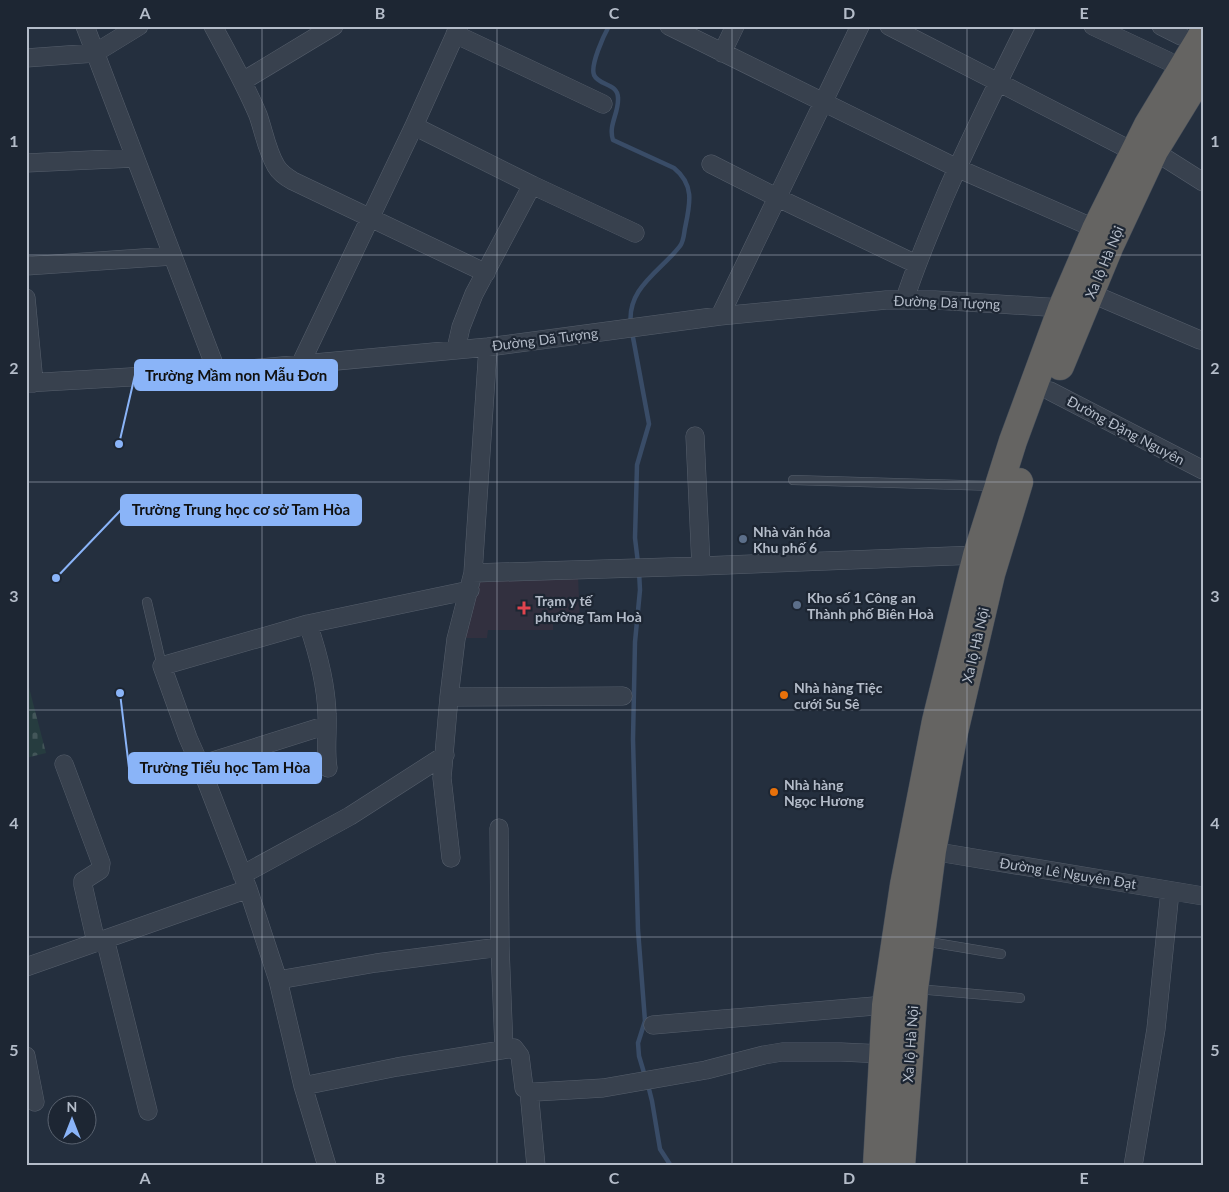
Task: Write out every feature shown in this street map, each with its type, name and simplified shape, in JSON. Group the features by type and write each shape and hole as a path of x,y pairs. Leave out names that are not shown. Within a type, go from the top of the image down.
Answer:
{"highway":[{"path":"922,845 936,721 977,555 998,486 1062,308 1096,229 1189,78 1183,30"},
{"name":"Xa lộ Hà Nội","path":"877,1166 886,1006 922,845 954,732 992,574 1019,481 1050,391 1110,245 1150,140"},
{"name":"Xa lộ Hà Nội","path":"901,1166 914,989 920,941 922,845"}],"street":[{"path":"85,26 217,372"},
{"path":"26,58 95,53 139,26"},
{"path":"213,26 244,81 276,167 284,175 486,273"},
{"path":"244,81 334,26"},
{"path":"668,26 957,168 1096,229"},
{"path":"722,53 734,26"},
{"path":"720,316 860,26"},
{"path":"889,26 998,81 1150,140 1203,182"},
{"path":"905,299 916,264 957,168 1026,26"},
{"path":"1093,26 1189,78"},
{"path":"301,363 414,126 457,30 603,104"},
{"path":"414,126 532,185 635,233"},
{"path":"26,163 134,158"},
{"path":"711,164 916,264"},
{"path":"456,350 466,312 532,185"},
{"path":"26,266 172,256"},
{"path":"1090,294 1200,340"},
{"path":"26,298 30,383"},
{"name":"Đường Dã Tượng","path":"30,383 217,372 456,350 720,316 905,299 1062,308"},
{"path":"451,858 442,778 448,697 456,639 472,582 488,346"},
{"name":"Đường Đặng Nguyên","path":"1050,391 1203,470"},
{"path":"695,436 701,566"},
{"path":"327,1166 303,1086 278,980 245,882 200,764 188,738 162,666 308,624 472,582 623,568 977,555"},
{"path":"308,624 324,685 328,768"},
{"path":"448,697 623,696"},
{"path":"200,764 327,725"},
{"path":"26,967 101,940 245,882 445,755"},
{"path":"64,764 101,863 100,870 83,881 148,1111"},
{"path":"499,828 500,947 504,1049"},
{"name":"Đường Lê Nguyên Đạt","path":"922,845 1203,896"},
{"path":"1133,1166 1156,1029 1170,891"},
{"path":"278,980 376,963 500,947"},
{"path":"653,1025 886,1006"},
{"path":"303,1086 397,1067 514,1048 518,1050 520,1056 523,1086 529,1091 603,1088 706,1070 782,1052 884,1054"},
{"path":"26,1056 36,1102"},
{"path":"529,1091 536,1166"}],"lane":[{"path":"793,480 998,486"},
{"path":"147,602 162,666"},
{"path":"920,941 1001,954"},
{"path":"914,989 1020,998"}],"shaded area":[{"name":"Trạm y tế phường Tam Hoà","path":"578,575 580,622 553,623 553,630 488,630 487,638 462,638 478,578"}],"green space":[{"path":"26,676 46,753 26,758"}],"waterway":[{"path":"609,26 598,50 593,70 596,79 612,87 617,93 618,103 612,129 613,140 674,168 685,181 689,195 682,242 639,290 631,312 631,325"},
{"path":"632,332 649,424 637,465 635,538 638,563"},
{"path":"639,571 640,590 635,642 633,739 638,930 645,1021 638,1043 639,1056 645,1076"},
{"path":"648,1085 660,1149 671,1166"}],"place":[{"name":"Trường Mầm non Mẫu Đơn","path":"119,444"},
{"name":"Nhà văn hóa Khu phố 6","path":"743,539"},
{"name":"Trường Trung học cơ sở Tam Hòa","path":"56,578"},
{"name":"Kho số 1 Công an Thành phố Biên Hoà","path":"797,605"},
{"name":"Trạm y tế phường Tam Hoà","path":"524,608"},
{"name":"Trường Tiểu học Tam Hòa","path":"120,693"},
{"name":"Nhà hàng Tiệc cưới Su Sê","path":"784,695"},
{"name":"Nhà hàng Ngọc Hương","path":"774,792"}]}
